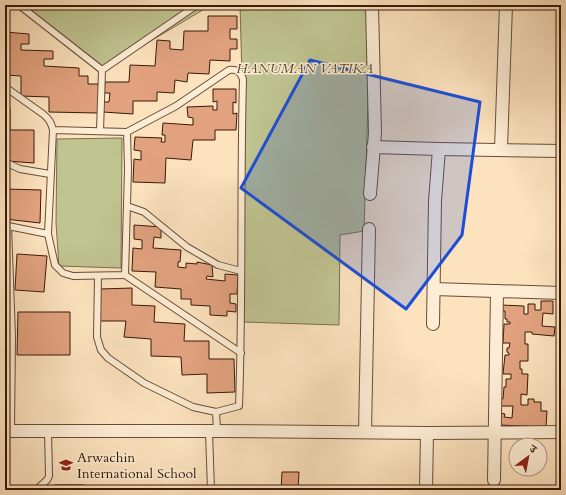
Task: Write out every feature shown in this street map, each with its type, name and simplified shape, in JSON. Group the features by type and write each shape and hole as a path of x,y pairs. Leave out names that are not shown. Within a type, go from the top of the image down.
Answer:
{"street":[{"path":"370,194 375,133 372,5"},
{"path":"501,149 506,5"},
{"path":"373,147 561,151"},
{"path":"433,324 435,201 439,149"},
{"path":"365,432 369,229"},
{"path":"434,289 561,293"},
{"path":"494,480 497,291"},
{"path":"8,431 427,433 561,432"},
{"path":"426,490 427,433"}],"lane":[{"path":"19,5 102,70"},
{"path":"102,70 198,5"},
{"path":"53,130 127,132 176,106 229,70 236,69 240,72 243,79 241,353 239,406 216,412 193,407 144,384 108,358 101,350 97,337 98,276"},
{"path":"100,131 102,70"},
{"path":"5,86 49,119 53,130 48,234 55,265 63,273 73,276 125,275 241,353"},
{"path":"125,275 127,132"},
{"path":"5,162 20,168 50,174"},
{"path":"127,206 144,212 187,247 218,265 241,271"},
{"path":"8,431 12,337 7,225 48,234"},
{"path":"211,490 213,431 216,412"},
{"path":"36,490 47,480 49,476 48,431"}],"highlighted area":[{"path":"310,60 480,102 462,235 406,309 241,188"}],"green space":[{"path":"17,5 211,5 102,70"},
{"name":"HANUMAN VATIKA","path":"240,5 371,5 364,231 340,235 339,325 243,322 244,147"},
{"path":"122,138 121,268 59,266 56,223 57,139"}],"building":[{"path":"208,16 237,16 237,29 230,29 230,39 237,39 237,49 230,49 230,61 210,60 209,74 188,73 187,82 175,80 174,93 157,92 157,101 133,101 133,114 103,112 103,102 109,102 110,93 104,93 105,82 129,82 130,65 155,66 157,40 170,41 170,49 183,50 184,31 208,31"},
{"path":"5,32 29,34 29,44 21,44 21,50 53,51 53,59 44,59 44,66 79,68 79,76 88,76 88,84 98,84 98,113 49,112 49,97 21,96 21,76 5,75"},
{"path":"213,89 236,89 236,103 233,102 233,114 237,113 236,130 215,130 215,140 193,140 191,160 166,158 165,183 133,182 134,159 141,160 141,151 134,150 135,137 162,138 161,142 165,142 165,135 162,135 163,123 193,125 193,118 188,117 187,107 213,106 213,110 217,110 217,101 213,102"},
{"path":"5,108 10,108 10,130 34,130 34,163 7,161 5,146"},
{"path":"5,189 41,190 40,223 5,219"},
{"path":"134,225 161,227 161,238 154,237 153,248 181,250 178,267 186,268 186,263 197,264 197,262 212,265 213,277 207,276 206,279 225,281 225,274 238,275 237,294 230,294 230,303 236,304 236,312 227,311 227,316 210,315 210,306 191,305 191,299 181,299 181,289 155,287 156,272 132,271 133,248 142,249 142,240 134,239"},
{"path":"17,254 47,256 44,292 15,290"},
{"path":"132,288 132,305 155,306 154,322 185,324 184,341 209,341 209,359 234,359 235,392 207,393 207,374 182,375 181,357 151,356 151,339 124,337 126,321 100,321 100,289"},
{"path":"541,301 553,301 553,314 543,313 542,326 555,327 554,336 525,332 525,344 528,344 528,361 520,361 520,369 522,369 522,374 528,374 527,395 521,394 521,405 528,405 528,399 534,399 534,402 541,402 541,411 547,411 546,427 499,425 500,413 505,414 504,417 512,418 513,406 500,406 501,399 503,399 504,387 506,387 506,379 511,379 511,374 503,374 505,355 509,355 507,348 509,348 510,343 503,343 504,324 510,324 510,322 507,322 507,319 505,319 505,311 500,311 501,305 524,306 524,314 528,314 528,304 535,304 535,310 541,310"},
{"path":"18,312 70,312 70,355 17,355"},
{"path":"282,472 299,472 298,490 281,490"},
{"path":"55,485 84,485 84,490 55,490"}],"place":[{"name":"Arwachin International School","path":"66,465"}]}
